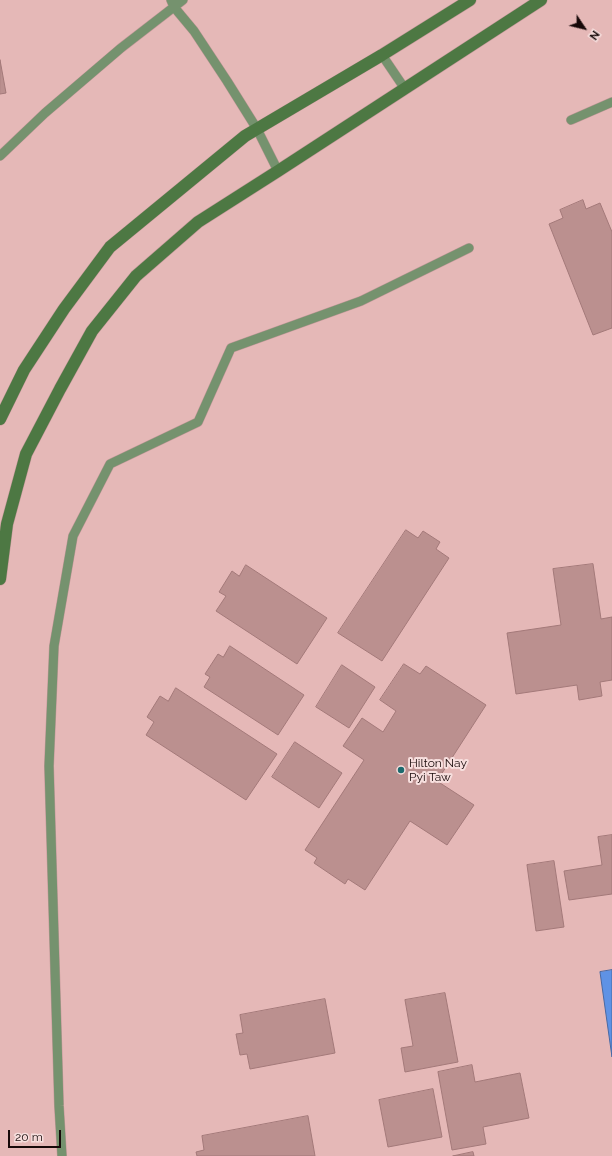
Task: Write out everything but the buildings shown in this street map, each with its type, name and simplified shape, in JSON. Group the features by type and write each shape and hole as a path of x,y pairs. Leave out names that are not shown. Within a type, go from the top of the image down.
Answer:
{"main road":[{"path":"0,419 24,370 64,308 110,247 245,136 382,56 470,0"},
{"path":"0,579 7,524 26,454 92,331 136,276 198,222 541,0"}],"lane":[{"path":"0,156 51,108 172,3 183,0"},
{"path":"172,3 194,31 227,81 257,129 278,171"},
{"path":"382,56 405,89"},
{"path":"571,120 612,102"},
{"path":"62,1156 59,1106 49,766 54,646 73,536 110,464 198,422 231,348 361,301 469,248"}],"water":[{"path":"612,970 612,1057 600,972"}],"place":[{"name":"Hilton Nay Pyi Taw","path":"401,770"}]}
